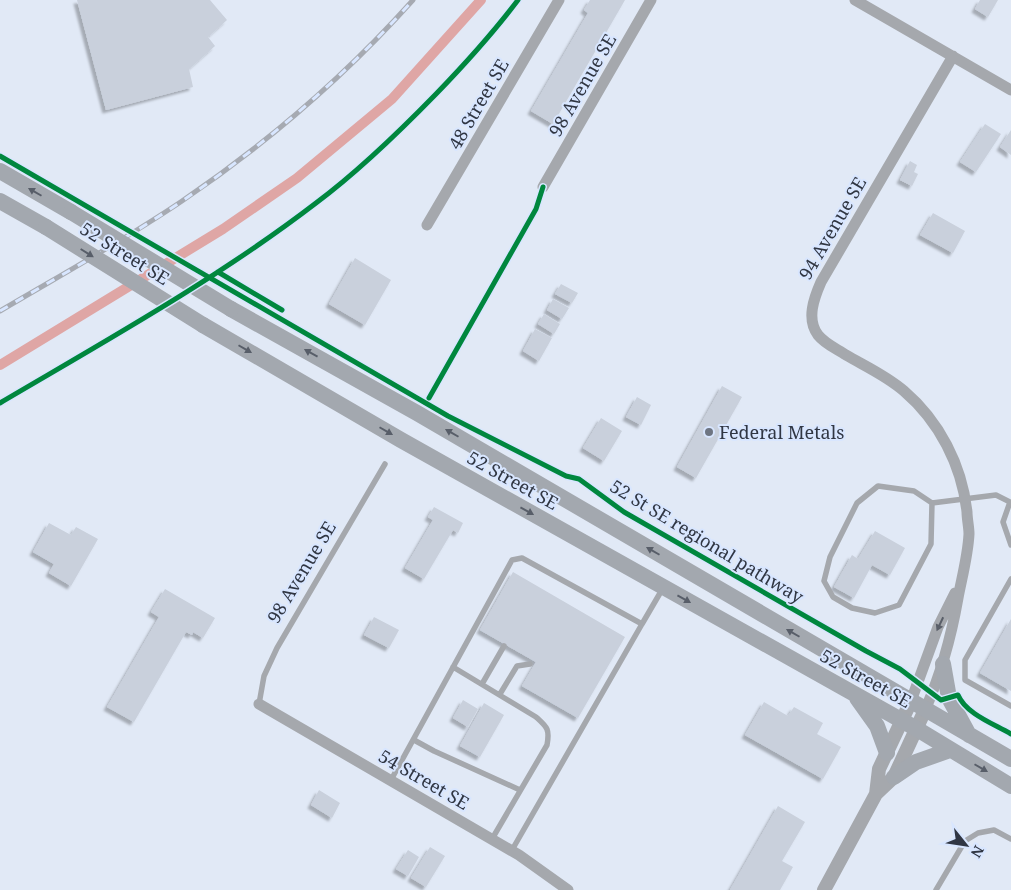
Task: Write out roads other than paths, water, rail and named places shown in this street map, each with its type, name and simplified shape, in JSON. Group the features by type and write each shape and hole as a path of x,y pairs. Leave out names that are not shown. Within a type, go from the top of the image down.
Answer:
{"main road":[{"name":"52 Street SE","path":"0,171 232,309 417,413 1011,759"},
{"name":"52 Street SE","path":"0,201 46,227 203,325 401,440 917,729 1011,786"},
{"path":"943,664 949,698 969,735"},
{"path":"854,694 877,726 887,753"},
{"path":"894,777 916,762 950,750"}],"street":[{"name":"48 Street SE","path":"427,225 559,0"},
{"name":"98 Avenue SE","path":"542,187 651,0"},
{"path":"855,0 1011,90"},
{"name":"94 Avenue SE","path":"824,890 876,794 894,777 925,710 950,640 969,533 965,499 950,449 925,410 902,389 832,347 818,335 813,326 812,309 814,298 821,282 952,56"},
{"name":"94 Avenue SE","path":"876,794 879,769 911,701 938,627 962,580"},
{"name":"54 Street SE","path":"259,704 512,850 568,890"}],"lane":[{"name":"98 Avenue SE","path":"259,704 264,676 277,648 385,464"},
{"path":"932,503 931,544 899,605 875,613 852,608 833,597 824,581 830,557 857,504 878,486 914,490 932,503 996,495 1010,503 1003,522 1011,545"},
{"path":"391,780 512,560 522,558 642,624"},
{"path":"1011,579 965,660 965,680 1011,706"},
{"path":"512,850 664,587"},
{"path":"482,684 504,646"},
{"path":"500,694 517,666 530,664"},
{"path":"453,667 500,694 547,726 549,735 547,745 492,839"},
{"path":"414,740 520,790"},
{"path":"936,890 965,841 978,833 994,830 1011,839"}],"waterway":[{"path":"0,365 223,229 297,178 392,99 481,0"}],"railway":[{"path":"0,311 160,216 244,156 304,108 360,55 413,0"}],"place":[{"name":"Federal Metals","path":"709,432"}]}
